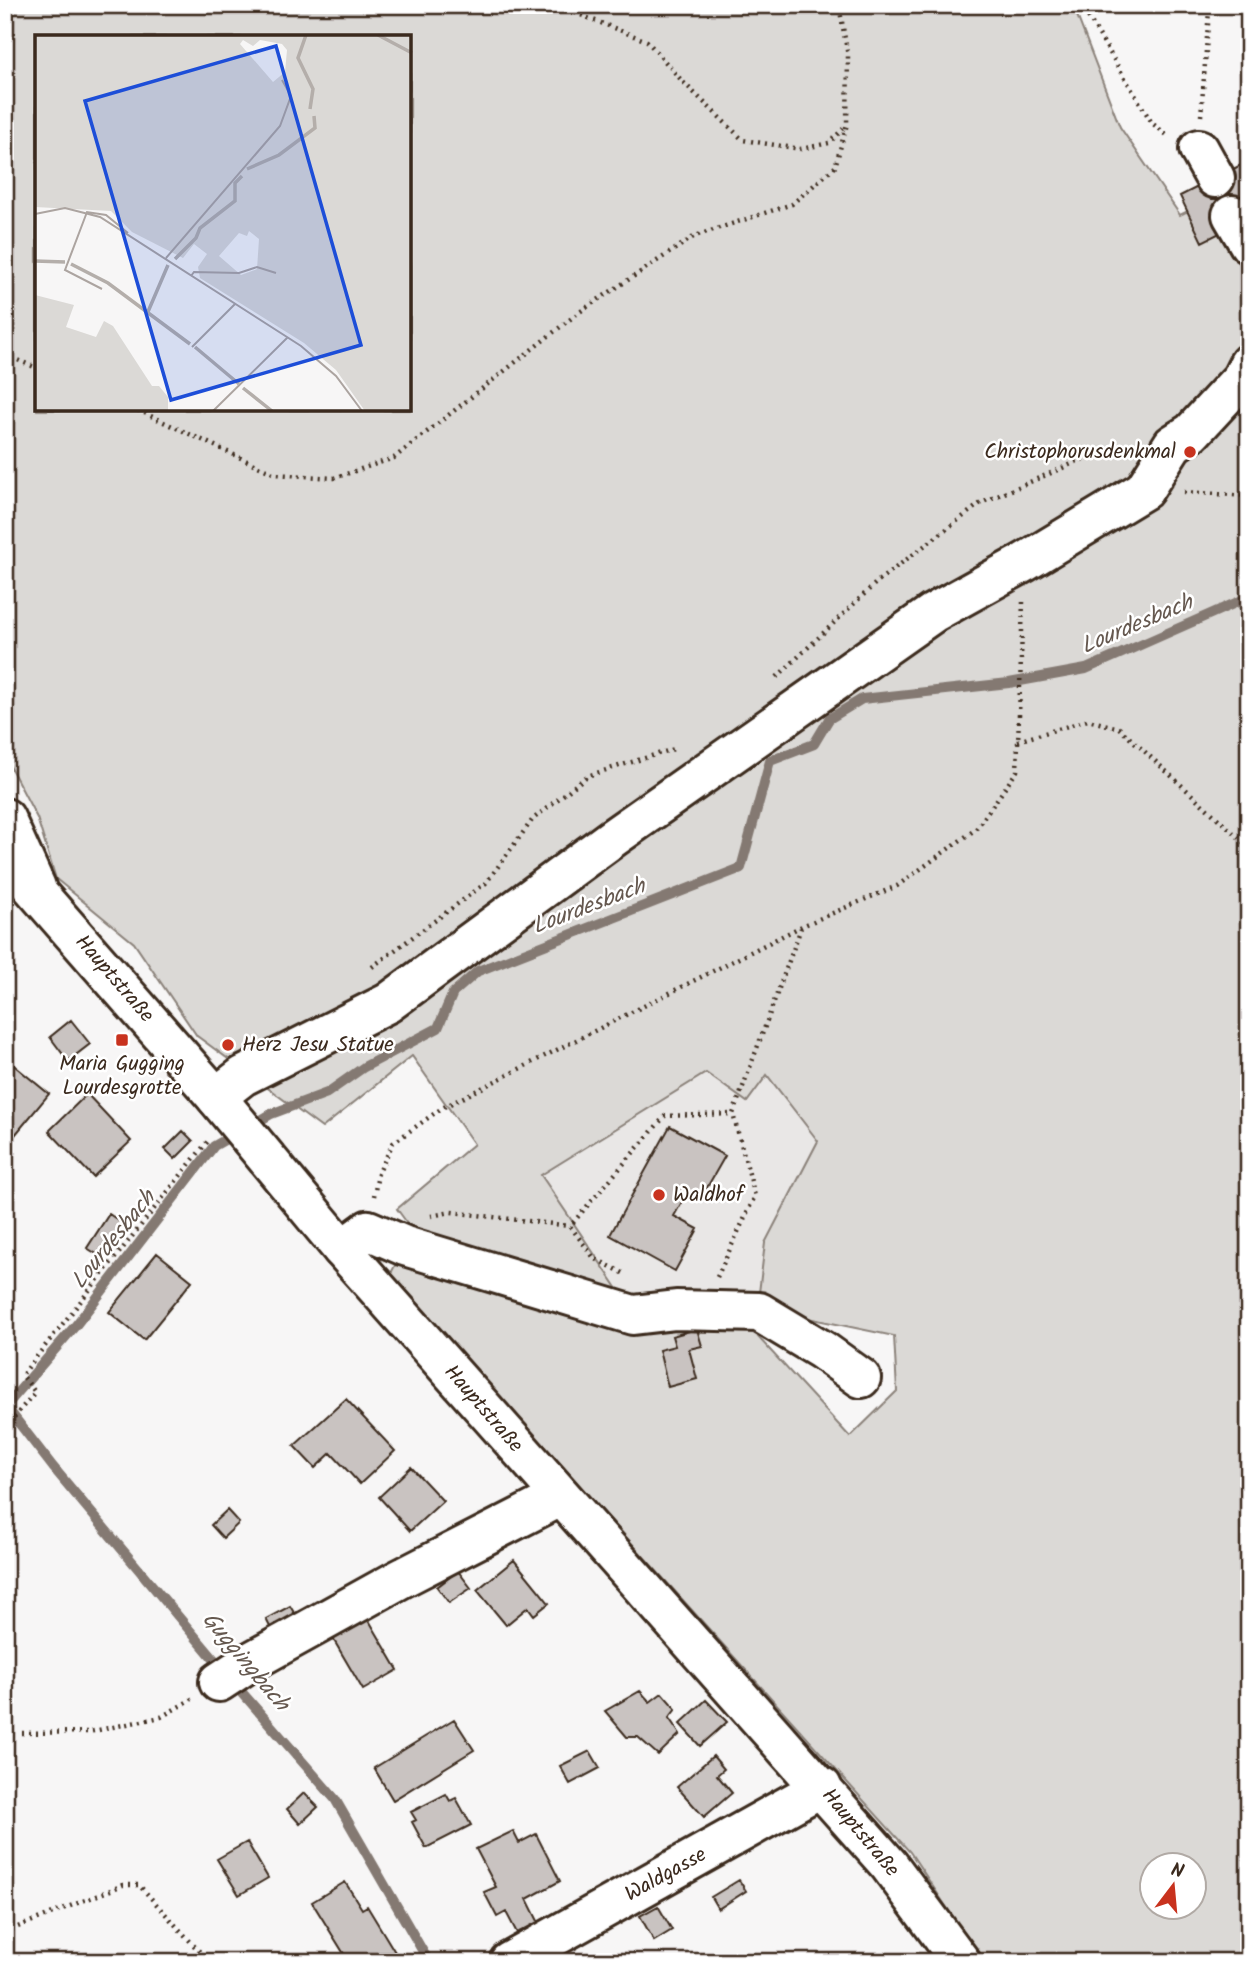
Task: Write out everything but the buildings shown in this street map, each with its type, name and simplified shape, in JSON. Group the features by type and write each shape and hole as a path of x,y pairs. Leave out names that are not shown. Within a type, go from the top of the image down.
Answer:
{"street":[{"path":"223,1106 243,1076 387,1003 614,837 933,613 1025,562 1144,490 1173,444 1192,432 1241,379 1249,363"},
{"path":"5,818 39,892"},
{"name":"Hauptstraße","path":"5,856 39,892 263,1154 355,1239 561,1497 890,1865 961,1962"},
{"path":"355,1239 405,1246 633,1315 676,1310 759,1312 822,1350 861,1378"},
{"path":"234,1672 400,1579 561,1497"},
{"name":"Waldgasse","path":"509,1962 822,1787"}],"path":[{"path":"555,5 647,41 683,82 743,140 801,149 829,143 847,124"},
{"path":"140,411 275,474 334,478 394,458 578,313 695,236 792,204 835,167 847,124 849,56 839,5"},
{"path":"1081,5 1152,123 1207,164 1204,48 1209,11"},
{"path":"5,355 35,367"},
{"path":"773,681 878,581 981,503 1096,454 1173,444"},
{"path":"1144,490 1248,494"},
{"path":"355,1239 378,1174 393,1143 442,1108 802,926 897,886 976,829 1017,771 1025,562"},
{"path":"1018,741 1088,720 1119,728 1249,847"},
{"path":"367,971 486,883 533,819 587,776 680,747"},
{"path":"702,1311 755,1196 733,1114 802,926"},
{"path":"6,1427 35,1392 22,1375 208,1142 194,1121 223,1106"},
{"path":"570,1226 665,1116 733,1114"},
{"path":"427,1217 451,1212 570,1226 594,1258 630,1276"},
{"path":"1249,1371 1249,1381"},
{"path":"22,1733 89,1732 160,1717 234,1672"},
{"path":"5,1932 123,1885 139,1885 209,1962"}],"shaded area":[{"path":"5,5 1073,5 1120,127 1180,215 1249,181 1249,1962 983,1962 910,1852 390,1275 413,1231 397,1209 474,1144 412,1056 322,1128 197,1036 134,943 56,879 37,818 5,757","holes":["706,1073 747,1102 767,1075 818,1141 765,1243 755,1326 714,1319 647,1332 541,1175","779,1312 894,1336 897,1391 850,1437 758,1337"]},
{"path":"706,1073 747,1102 767,1075 818,1141 765,1243 755,1326 647,1332 541,1175"}],"waterway":[{"name":"Lourdesbach","path":"251,1126 271,1114 327,1093 364,1067 438,1028 453,993 478,971 741,868 770,761 814,744 829,719 862,699 1009,683 1086,669 1249,597"},
{"name":"Lourdesbach","path":"6,1406 76,1325 214,1146 237,1133"},
{"name":"Guggingbach","path":"5,1405 53,1467 223,1670"},
{"name":"Guggingbach","path":"232,1681 335,1799 429,1962"}],"place":[{"name":"Christophorusdenkmal","path":"1190,452"},
{"name":"Maria Gugging Lourdesgrotte","path":"122,1040"},
{"name":"Herz Jesu Statue","path":"228,1045"},
{"name":"Waldhof","path":"659,1195"}]}
